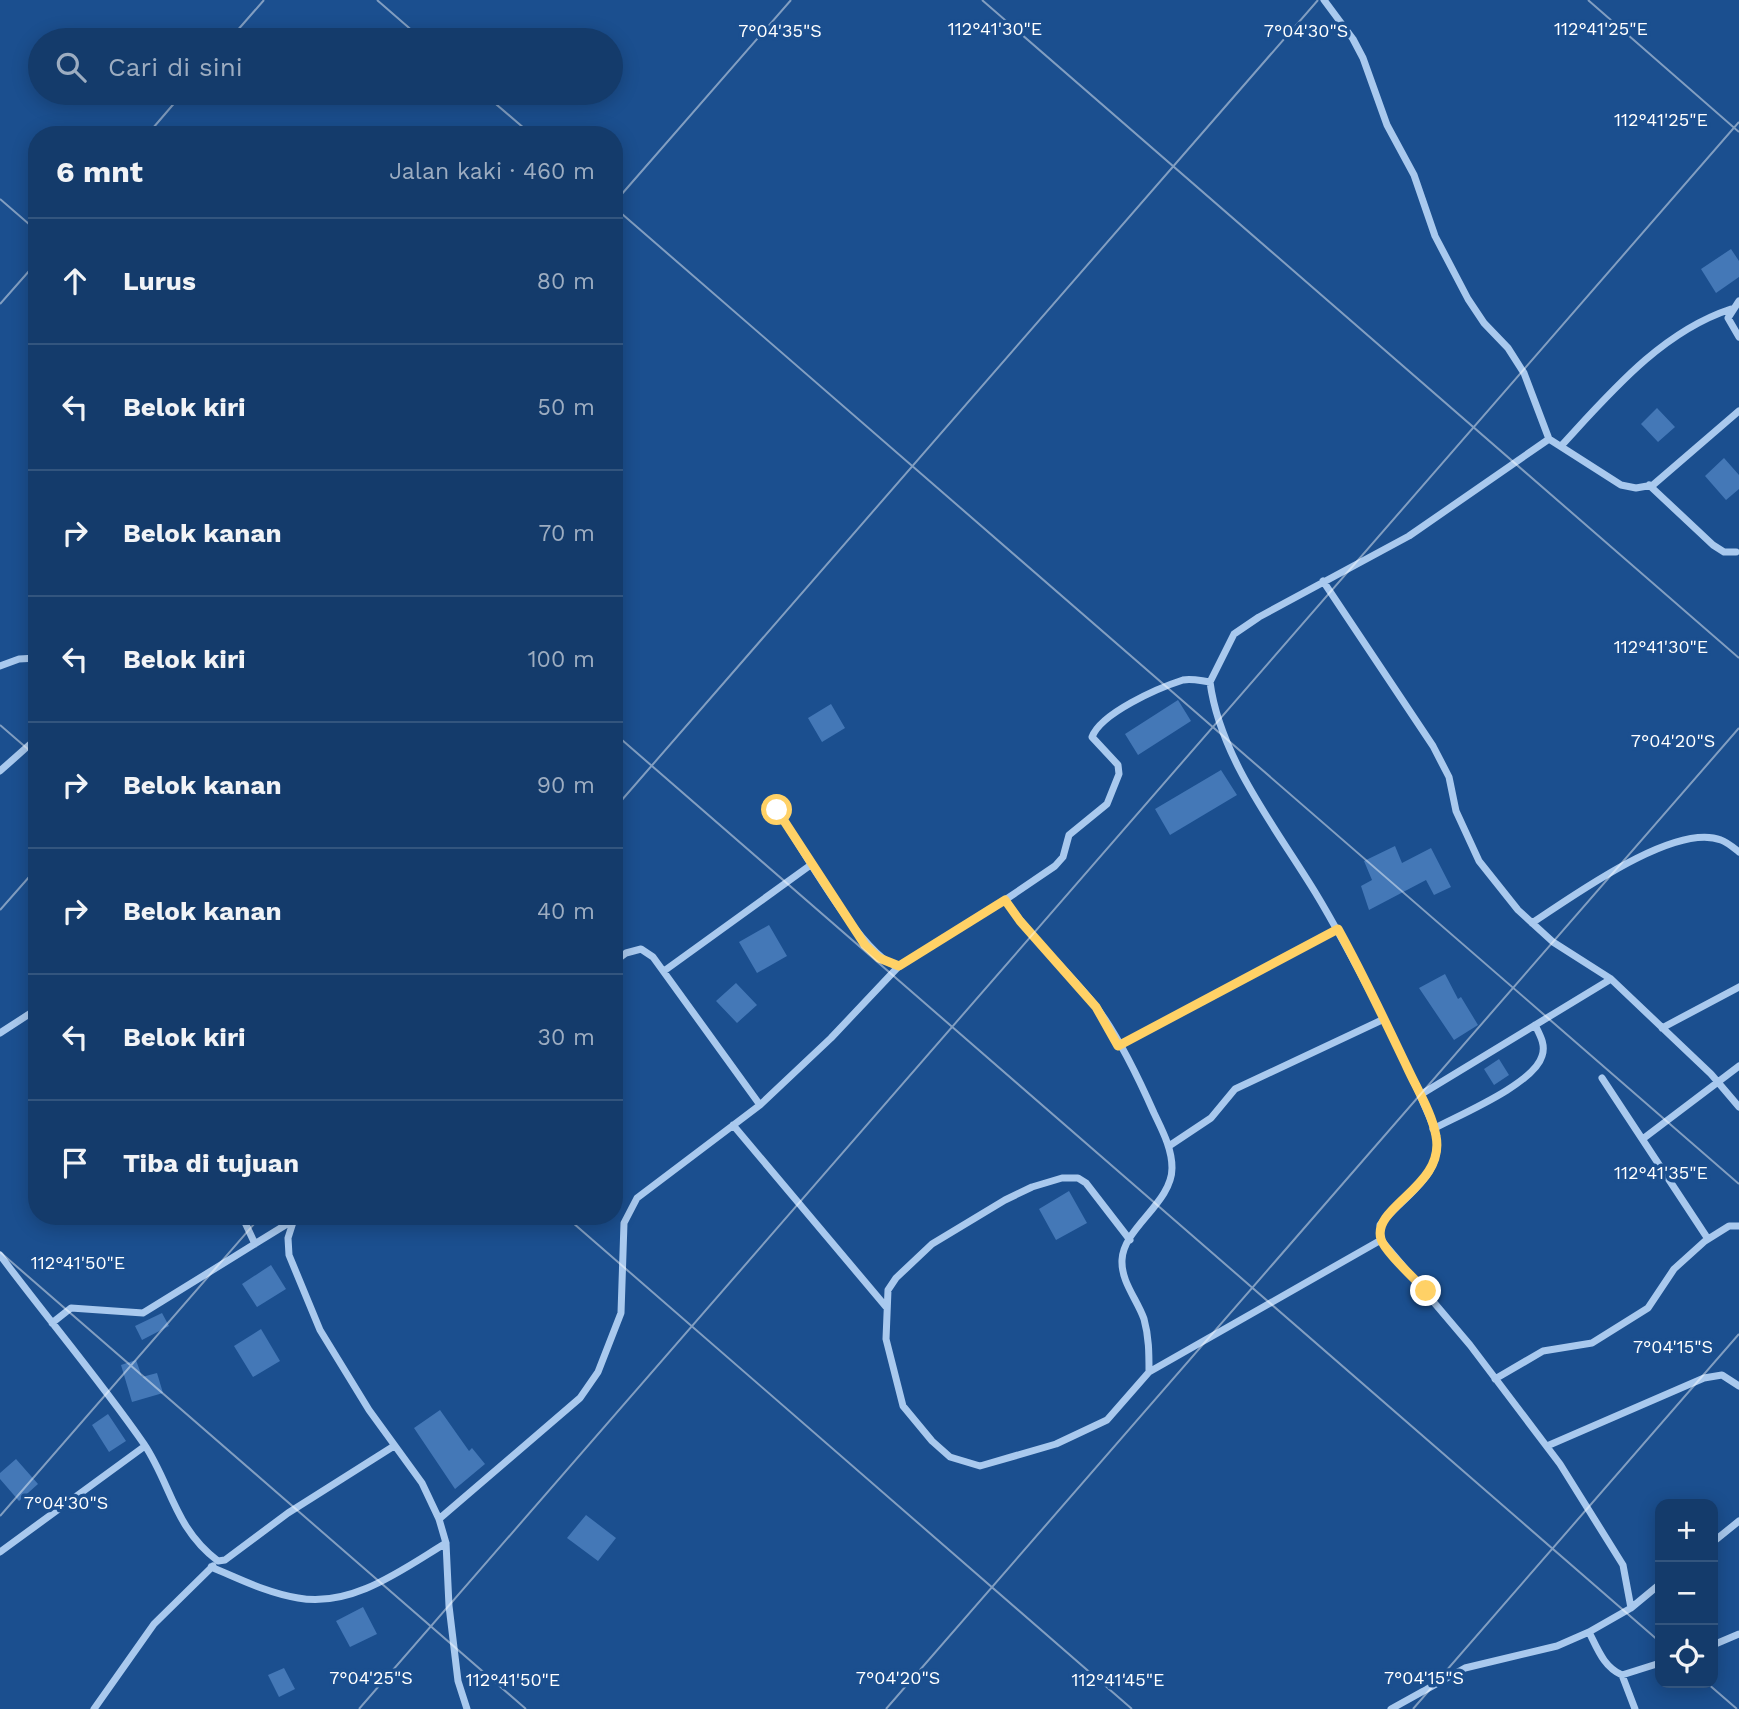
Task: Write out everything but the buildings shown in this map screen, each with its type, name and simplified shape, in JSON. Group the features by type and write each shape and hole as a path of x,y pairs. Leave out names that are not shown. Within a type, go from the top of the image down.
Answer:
{"street":[{"path":"1324,0 1353,39 1363,58 1387,125 1414,175 1435,236 1468,299 1484,323 1508,348 1524,373 1549,439 1620,485 1636,488 1648,485 1739,411"},
{"path":"1561,446 1643,362 1677,336 1711,316 1731,309 1739,301"},
{"path":"1731,309 1729,324 1739,337"},
{"path":"1549,439 1409,536 1323,581 1234,634 1210,682 1222,729 1245,776 1338,929 1384,1019 1437,1138 1434,1161 1423,1182 1390,1211 1380,1225 1381,1240 1496,1379 1547,1446 1623,1566 1631,1608"},
{"path":"1648,485 1713,545 1724,552 1738,552"},
{"path":"1323,581 1433,746 1449,777 1456,811 1479,861 1518,910 1553,942 1611,979 1717,1081 1739,1107"},
{"path":"0,666 28,658"},
{"path":"439,1519 580,1398 606,1356 621,1313 624,1223 627,1212 637,1198 760,1105 831,1038 899,966 1055,866 1063,857 1069,835 1107,804 1119,774 1118,765 1092,737 1096,728 1122,708 1185,680 1210,682"},
{"path":"0,771 28,746"},
{"path":"777,810 865,945 879,958 899,966"},
{"path":"1532,923 1628,862 1662,847 1705,837 1722,840 1739,852"},
{"path":"664,971 812,864"},
{"path":"1005,900 1020,921 1096,1007 1169,1146 1172,1170 1162,1198 1130,1240 1122,1257 1124,1277 1146,1329 1149,1372"},
{"path":"1118,1046 1338,929"},
{"path":"623,955 641,949 653,957 760,1105"},
{"path":"1420,1095 1611,979"},
{"path":"1662,1028 1739,988"},
{"path":"0,1033 28,1015"},
{"path":"1169,1146 1210,1118 1235,1089 1384,1019"},
{"path":"1433,1129 1519,1083 1538,1065 1543,1054 1543,1042 1535,1025"},
{"path":"1644,1138 1739,1066"},
{"path":"1602,1078 1708,1239"},
{"path":"733,1125 887,1308"},
{"path":"1130,1240 1086,1183 1078,1178 1062,1178 1005,1200 932,1244 896,1278 888,1290 886,1339 903,1406 932,1441 950,1457 980,1466 1056,1444 1107,1420 1149,1372 1381,1240"},
{"path":"246,1225 255,1244"},
{"path":"52,1323 71,1308 144,1313 285,1225"},
{"path":"292,1225 288,1238 289,1255 320,1330 394,1446 422,1483 439,1519 446,1542 449,1606 458,1681 467,1709"},
{"path":"1496,1379 1544,1351 1592,1343 1648,1308 1674,1269 1708,1239 1729,1227 1739,1226"},
{"path":"0,1255 145,1446 191,1535 218,1561"},
{"path":"1547,1446 1704,1378 1722,1375 1739,1386"},
{"path":"0,1552 145,1446"},
{"path":"94,1709 155,1624 211,1567 218,1561 225,1560 288,1513 394,1446"},
{"path":"1718,1538 1739,1521"},
{"path":"211,1567 268,1591 300,1599 334,1597 382,1582 446,1542"},
{"path":"1391,1709 1465,1668 1557,1646 1589,1632 1631,1608 1655,1588"},
{"path":"1589,1632 1602,1659 1612,1671 1622,1675 1655,1665"},
{"path":"1718,1643 1739,1634"},
{"path":"1622,1675 1634,1709"}],"route":[{"path":"777,810 865,945 879,958 891,966 899,966 1005,900 1020,921 1096,1007 1118,1046 1338,929 1384,1019 1437,1138 1434,1161 1423,1182 1390,1211 1380,1225 1381,1240 1426,1291"}]}
